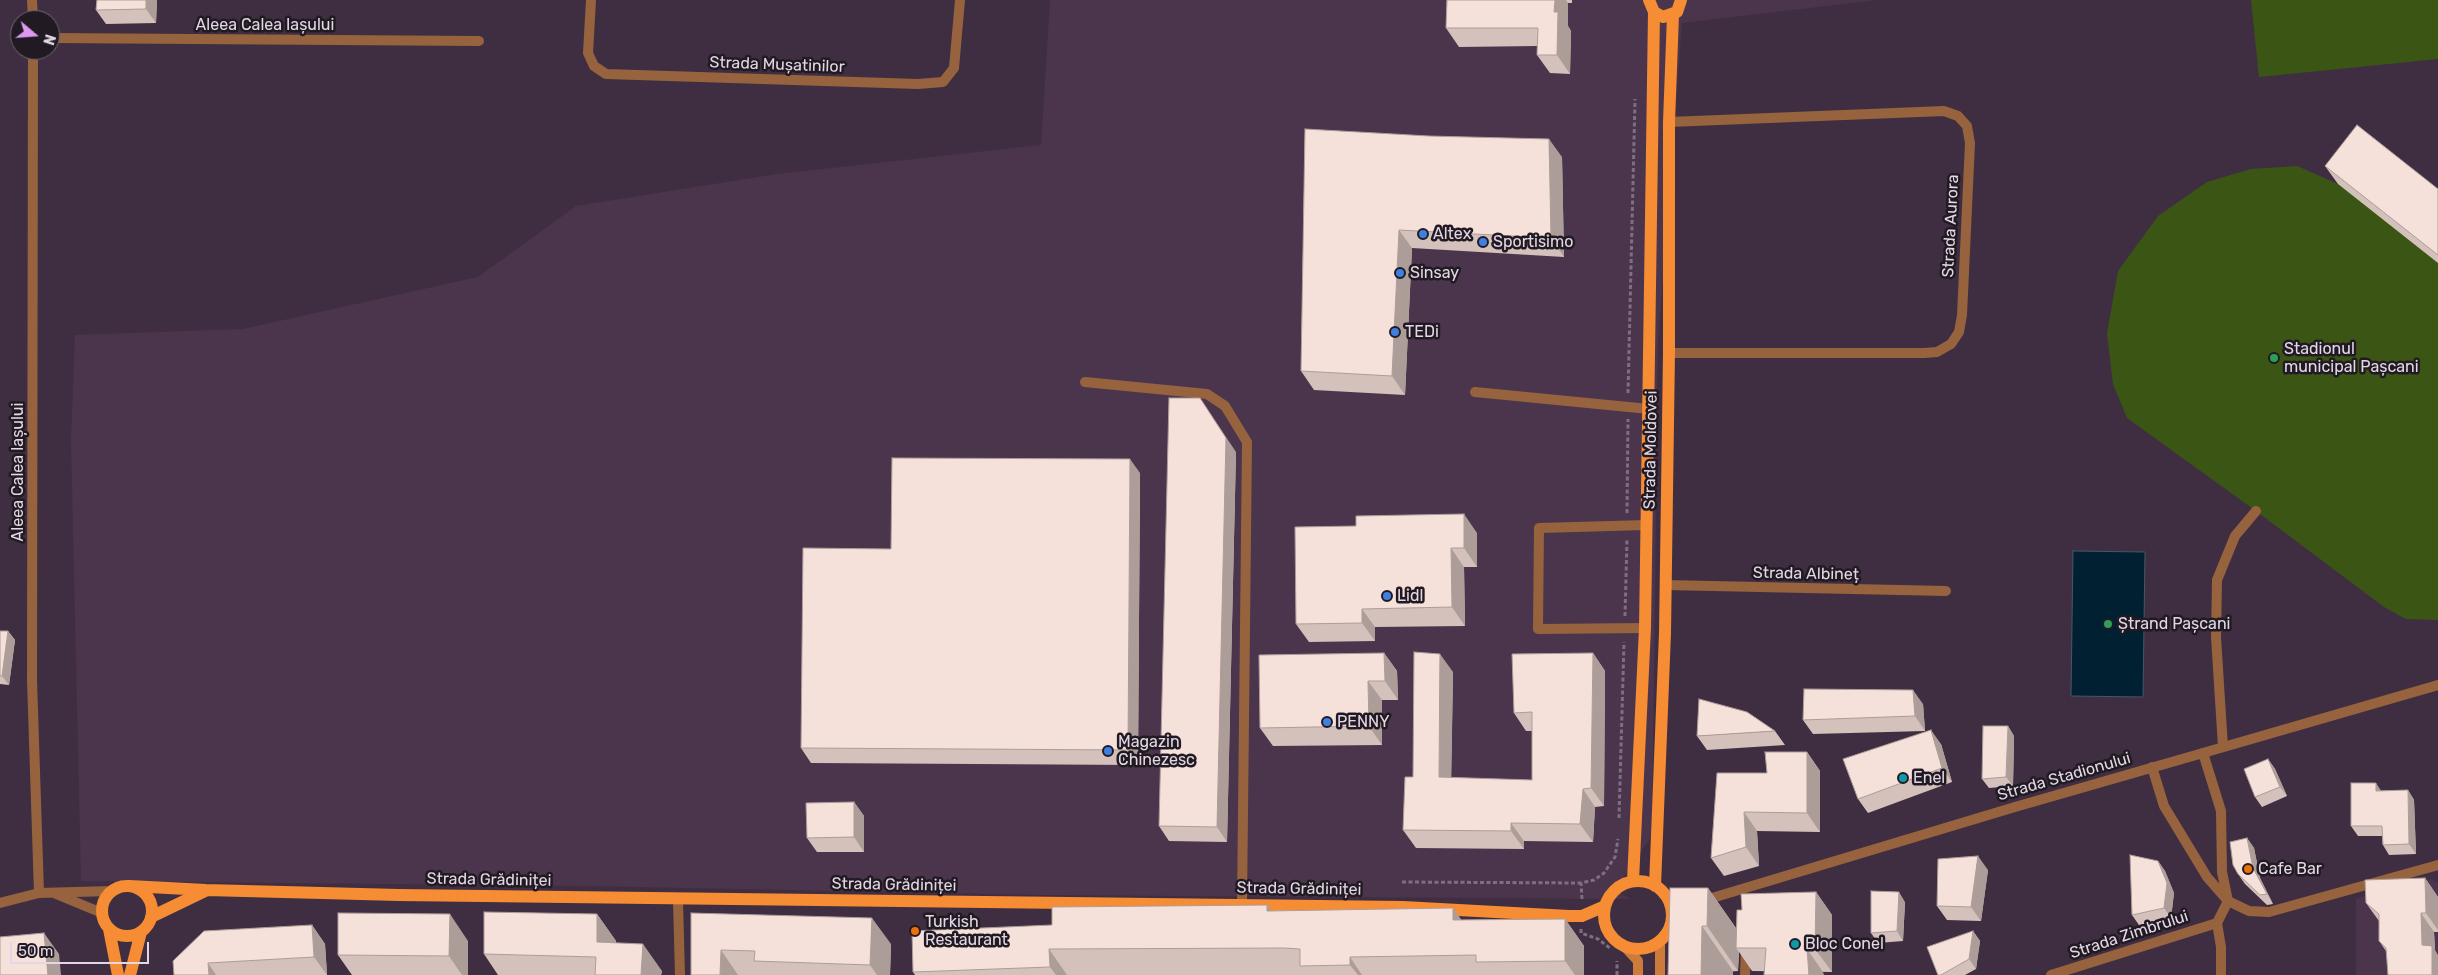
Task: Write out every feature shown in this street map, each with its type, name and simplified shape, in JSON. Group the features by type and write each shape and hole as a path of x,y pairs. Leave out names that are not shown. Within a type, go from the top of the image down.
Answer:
{"main road":[{"path":"1650,3 1663,17 1673,15 1684,1"},
{"name":"Strada Moldovei","path":"1633,882 1645,628 1649,409 1650,3"},
{"name":"Strada Moldovei","path":"1654,886 1665,585 1669,353 1669,122 1673,15"},
{"path":"1625,947 1643,949 1660,941 1676,918 1672,913 1672,899 1654,886 1643,882 1633,882 1614,891 1605,906 1606,928 1610,936 1625,947 1638,961 1638,975"},
{"path":"118,975 109,929 102,913 106,897 112,891 128,886 144,893 152,908 151,917 141,932 130,975"},
{"name":"Strada Grădiniței","path":"128,886 206,890 678,900 1403,908 1582,916 1606,928"},
{"name":"Strada Grădiniței","path":"151,917 206,890"},
{"name":"Strada Grădiniței","path":"1582,916 1605,906"},
{"path":"109,929 125,936 141,932"},
{"path":"1660,941 1660,975"}],"street":[{"name":"Strada Mușatinilor","path":"592,0 588,53 594,66 606,74 918,84 943,82 954,68 960,0"},
{"name":"Aleea Calea Iașului","path":"60,38 479,41"},
{"name":"Aleea Calea Iașului","path":"33,60 32,680 39,893"},
{"name":"Strada Aurora","path":"1669,122 1944,111 1958,116 1967,126 1970,143 1962,316 1959,332 1951,344 1938,352 1924,353 1669,353"},
{"path":"1085,382 1207,394 1225,406 1247,442 1242,905"},
{"path":"1475,392 1649,409"},
{"path":"2223,747 2216,637 2217,580 2235,536 2256,510"},
{"path":"1645,628 1538,629 1540,528 1646,525"},
{"name":"Strada Albineț","path":"1665,585 1946,591"},
{"name":"Strada Stadionului","path":"1697,902 1740,894 2152,767 2438,685"},
{"path":"2203,753 2222,811 2222,872 2228,901 2217,923 2222,947 2221,975"},
{"path":"2152,767 2164,806 2207,877 2228,901 2249,911 2269,912 2438,865"},
{"path":"0,903 39,893 112,891"},
{"path":"53,893 102,913"},
{"path":"678,900 680,975"},
{"name":"Strada Zimbrului","path":"2051,975 2217,923"},
{"path":"1745,975 1746,939"}],"path":[{"path":"1619,819 1636,91"},
{"path":"1402,882 1582,883 1594,880 1604,873 1615,857 1618,829"},
{"path":"1582,883 1582,899"},
{"path":"1582,916 1581,933 1606,944 1613,952 1617,961 1616,975"},
{"path":"1617,961 1638,961"}],"shaded area":[{"path":"1050,0 1877,0 1682,23 1658,343 1652,836 1615,890 1630,899 1043,895 588,886 81,881 71,441 75,335 243,329 478,277 576,206 777,174 1041,145"},
{"path":"2432,879 2438,883 2438,975 2356,975 2356,899 2408,882"}],"green space":[{"path":"2251,0 2438,0 2438,59 2259,77"},
{"name":"Stadionul municipal Pașcani","path":"2297,166 2338,184 2438,197 2438,620 2406,619 2384,607 2256,511 2127,418 2113,384 2107,333 2118,271 2158,216 2207,182 2251,169"}],"water":[{"name":"Ștrand Pașcani","path":"2073,551 2145,552 2143,697 2071,696"}],"building":[{"path":"97,0 146,0 146,9 96,10"},
{"path":"1447,0 1555,0 1554,12 1558,12 1557,55 1537,55 1538,28 1446,28"},
{"path":"2357,125 2438,189 2438,255 2325,166"},
{"path":"1305,129 1429,136 1549,139 1551,238 1399,230 1392,376 1301,371"},
{"path":"1169,398 1200,398 1226,438 1217,827 1159,826"},
{"path":"892,458 1130,459 1128,750 801,748 803,548 891,549"},
{"name":"Lidl","path":"1464,514 1464,548 1451,548 1452,607 1362,609 1362,623 1296,624 1295,527 1356,526 1356,516"},
{"path":"0,631 8,631 2,676 0,676"},
{"path":"1414,652 1440,654 1439,777 1532,780 1532,712 1514,713 1512,654 1593,653 1591,788 1583,789 1580,824 1511,823 1511,831 1403,830 1405,777 1413,777"},
{"name":"PENNY","path":"1384,653 1385,681 1368,681 1369,726 1260,728 1259,655"},
{"path":"1804,689 1913,690 1915,716 1803,720"},
{"path":"1699,699 1747,712 1775,731 1697,736"},
{"path":"1983,726 2008,726 2006,777 1982,779"},
{"path":"1931,730 1942,768 1858,799 1843,759"},
{"path":"1765,752 1807,752 1807,813 1744,812 1746,847 1711,858 1717,773 1767,773"},
{"path":"2268,759 2280,787 2255,797 2244,769"},
{"path":"2351,783 2376,783 2376,791 2408,790 2409,844 2383,845 2382,826 2351,826"},
{"path":"854,802 854,837 807,838 806,803"},
{"name":"Cafe Bar","path":"2247,838 2253,868 2267,894 2260,895 2238,874 2233,865 2230,842"},
{"path":"2130,855 2158,861 2167,883 2164,908 2132,915"},
{"path":"1978,856 1971,907 1937,906 1938,859"},
{"path":"2425,878 2426,913 2421,913 2422,945 2432,946 2432,975 2388,975 2386,948 2379,941 2379,914 2366,903 2365,880"},
{"path":"1670,888 1708,888 1707,926 1702,926 1701,975 1668,975"},
{"path":"1871,891 1899,892 1897,931 1871,933"},
{"path":"1816,892 1815,949 1807,949 1809,975 1764,975 1766,948 1736,948 1737,910 1742,910 1741,894"},
{"path":"1267,905 1267,911 1453,908 1453,920 1565,919 1565,961 1476,962 1476,955 1350,957 1350,965 1300,966 1300,949 1049,949 1050,967 913,972 912,931 1052,925 1052,907"},
{"path":"484,912 597,914 597,942 643,944 641,975 595,975 596,957 484,954"},
{"path":"338,913 450,914 449,956 338,955"},
{"path":"691,913 872,918 870,965 754,961 755,951 721,950 720,975 691,975"},
{"path":"312,925 314,957 208,963 209,975 174,975 173,961 204,931"},
{"path":"1973,931 1969,959 1938,975 1927,947"},
{"path":"44,933 48,975 0,975 0,937"}],"place":[{"name":"Altex","path":"1423,234"},
{"name":"Sportisimo","path":"1483,242"},
{"name":"Sinsay","path":"1400,273"},
{"name":"TEDi","path":"1395,332"},
{"name":"Stadionul municipal Pașcani","path":"2274,358"},
{"name":"Lidl","path":"1387,596"},
{"name":"Ștrand Pașcani","path":"2108,624"},
{"name":"PENNY","path":"1327,722"},
{"name":"Magazin Chinezesc","path":"1108,751"},
{"name":"Enel","path":"1903,778"},
{"name":"Cafe Bar","path":"2248,869"},
{"name":"Turkish Restaurant","path":"915,931"},
{"name":"Bloc Conel","path":"1795,944"}]}
